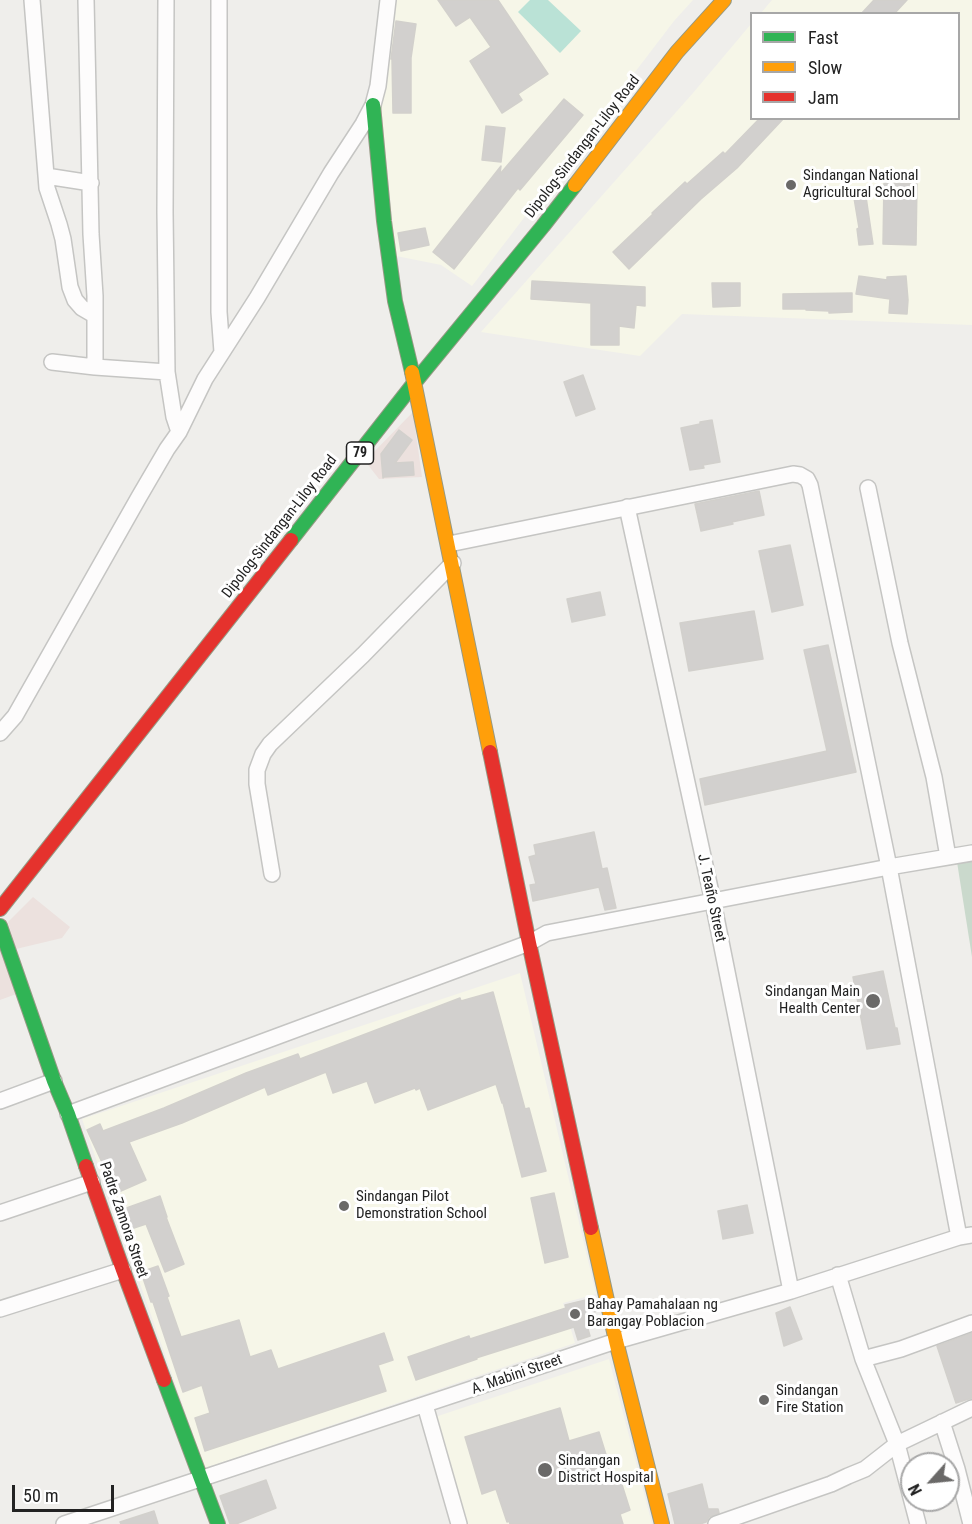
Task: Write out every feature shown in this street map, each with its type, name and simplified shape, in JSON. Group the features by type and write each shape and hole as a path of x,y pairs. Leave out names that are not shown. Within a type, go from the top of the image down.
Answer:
{"main road":[{"name":"Dipolog-Sindangan-Liloy Road","path":"0,909 415,382 543,226 677,52 724,0"},
{"path":"373,105 391,280 453,563 529,943 616,1341 662,1524"},
{"name":"Padre Zamora Street","path":"0,926 54,1081 218,1524"}],"street":[{"path":"32,0 47,188 63,239 70,287 75,300 82,308 94,315"},
{"path":"86,0 96,367"},
{"path":"166,0 167,372 174,417 179,432"},
{"path":"219,0 219,301 222,352"},
{"path":"0,733 15,716 139,497 179,432 205,379 363,124 373,105 378,86 387,0"},
{"path":"46,176 91,183"},
{"path":"51,362 167,372"},
{"path":"449,544 793,474 807,479 965,1236"},
{"path":"868,488 900,643 934,777 948,857"},
{"name":"J. Teaño Street","path":"627,507 713,902 791,1291"},
{"path":"272,874 257,784 257,770 263,754 270,744 363,655 453,563"},
{"path":"68,1114 529,943 547,933 972,853"},
{"path":"0,1101 54,1081"},
{"path":"0,1213 92,1182"},
{"name":"A. Mabini Street","path":"64,1524 616,1341 791,1291 965,1236"},
{"path":"0,1309 123,1270"},
{"path":"838,1275 863,1359 897,1444 918,1524"},
{"path":"863,1359 972,1323"},
{"path":"425,1406 459,1524"},
{"path":"716,1524 865,1469 897,1444 972,1408"},
{"path":"942,1422 957,1468 971,1524"}],"shaded area":[{"path":"390,0 693,0 674,21 472,286 441,265 396,256 381,106"},
{"name":"Sindangan National Agricultural School","path":"772,0 972,0 972,325 682,314 640,356 481,332 693,93 750,25 750,120 960,120 960,12 762,12"},
{"path":"413,412 422,477 379,479 365,461"},
{"path":"33,897 70,927 62,938 16,949 8,922"},
{"path":"0,937 19,993 0,1000"},
{"name":"Sindangan Pilot Demonstration School","path":"520,973 596,1294 563,1303 575,1343 205,1468 82,1119"},
{"name":"Sindangan District Hospital","path":"609,1359 652,1524 467,1524 435,1417"}],"green space":[{"path":"530,0 548,0 581,31 560,53 518,12"},
{"path":"972,860 972,957 957,862"}],"building":[{"path":"438,0 498,0 548,74 518,94 522,100 502,113 470,61 491,47 470,17 456,26"},
{"path":"874,0 907,0 896,12 863,12"},
{"path":"396,21 416,24 411,58 411,113 393,113 391,59"},
{"path":"564,99 583,115 520,190 518,188 454,269 433,252 501,166 500,174"},
{"path":"758,120 782,120 737,168 701,199 629,269 613,252 685,182 687,184 723,152 725,154"},
{"path":"486,126 505,128 501,162 482,160"},
{"path":"884,183 917,184 916,245 883,244"},
{"path":"865,190 873,244 859,245 857,229 859,228 853,192"},
{"path":"425,228 429,245 401,251 398,233"},
{"path":"859,276 887,280 887,277 906,276 907,314 889,313 890,299 856,294"},
{"path":"532,281 645,287 645,306 636,305 634,328 619,326 619,345 591,345 591,303 531,299"},
{"path":"712,283 740,283 740,306 713,307"},
{"path":"852,293 852,312 829,313 829,311 806,309 783,309 783,294"},
{"path":"583,375 595,409 576,416 564,382"},
{"path":"712,420 720,462 690,470 681,428"},
{"path":"399,430 412,440 395,463 413,462 414,475 383,478 381,454"},
{"path":"759,491 764,515 701,531 695,504"},
{"path":"790,545 803,605 772,612 759,551"},
{"path":"600,592 605,615 572,622 567,599"},
{"path":"754,611 763,659 689,671 680,623"},
{"path":"828,645 856,772 705,805 700,779 827,751 804,650"},
{"path":"594,832 602,869 607,868 616,908 605,910 599,887 533,901 530,885 536,884 529,857 536,855 534,845"},
{"name":"Sindangan Main Health Center","path":"883,971 900,1044 867,1049 853,977"},
{"path":"493,992 525,1109 529,1108 546,1171 522,1177 496,1084 428,1110 420,1088 375,1103 367,1081 333,1093 326,1072 268,1095 265,1087 182,1123 129,1142 146,1180 114,1194 87,1130 100,1124 103,1131 298,1054 300,1059 460,998 461,1001"},
{"path":"554,1193 568,1257 545,1263 531,1198"},
{"path":"160,1196 184,1264 165,1272 146,1224 125,1231 118,1211"},
{"path":"747,1205 753,1233 723,1239 718,1211"},
{"path":"158,1266 181,1337 239,1320 250,1357 271,1350 278,1369 384,1333 393,1360 378,1365 386,1391 205,1451 195,1418 210,1413 202,1385 183,1392 141,1272"},
{"path":"594,1298 597,1311 584,1315 590,1336 578,1340 574,1327 416,1380 408,1357 469,1336 470,1339 566,1308 565,1305"},
{"path":"790,1307 802,1339 784,1346 776,1313"},
{"path":"972,1333 972,1398 956,1403 937,1346"},
{"path":"560,1408 569,1441 599,1432 612,1474 618,1472 630,1510 620,1514 623,1524 510,1524 509,1521 507,1522 496,1489 482,1494 465,1437"},
{"path":"266,1480 276,1508 236,1524 230,1524 220,1496"},
{"path":"702,1484 708,1509 718,1509 719,1513 700,1524 675,1524 668,1494"},
{"path":"154,1511 158,1524 121,1524 120,1522"}],"traffic: fast":[{"path":"373,105 384,221 395,301 412,372"},
{"path":"291,540 415,382 575,185"},
{"path":"0,926 86,1166"},
{"path":"164,1380 218,1524"}],"traffic: slow":[{"path":"575,185 677,52 724,0"},
{"path":"412,372 490,752"},
{"path":"591,1228 616,1341 662,1524"}],"traffic: jam":[{"path":"0,909 291,540"},
{"path":"490,752 591,1228"},
{"path":"86,1166 164,1380"}],"place":[{"name":"Sindangan National Agricultural School","path":"791,185"},
{"name":"Sindangan Main Health Center","path":"873,1001"},
{"name":"Sindangan Pilot Demonstration School","path":"344,1206"},
{"name":"Bahay Pamahalaan ng Barangay Poblacion","path":"575,1314"},
{"name":"Sindangan Fire Station","path":"764,1400"},
{"name":"Sindangan District Hospital","path":"545,1470"}]}
